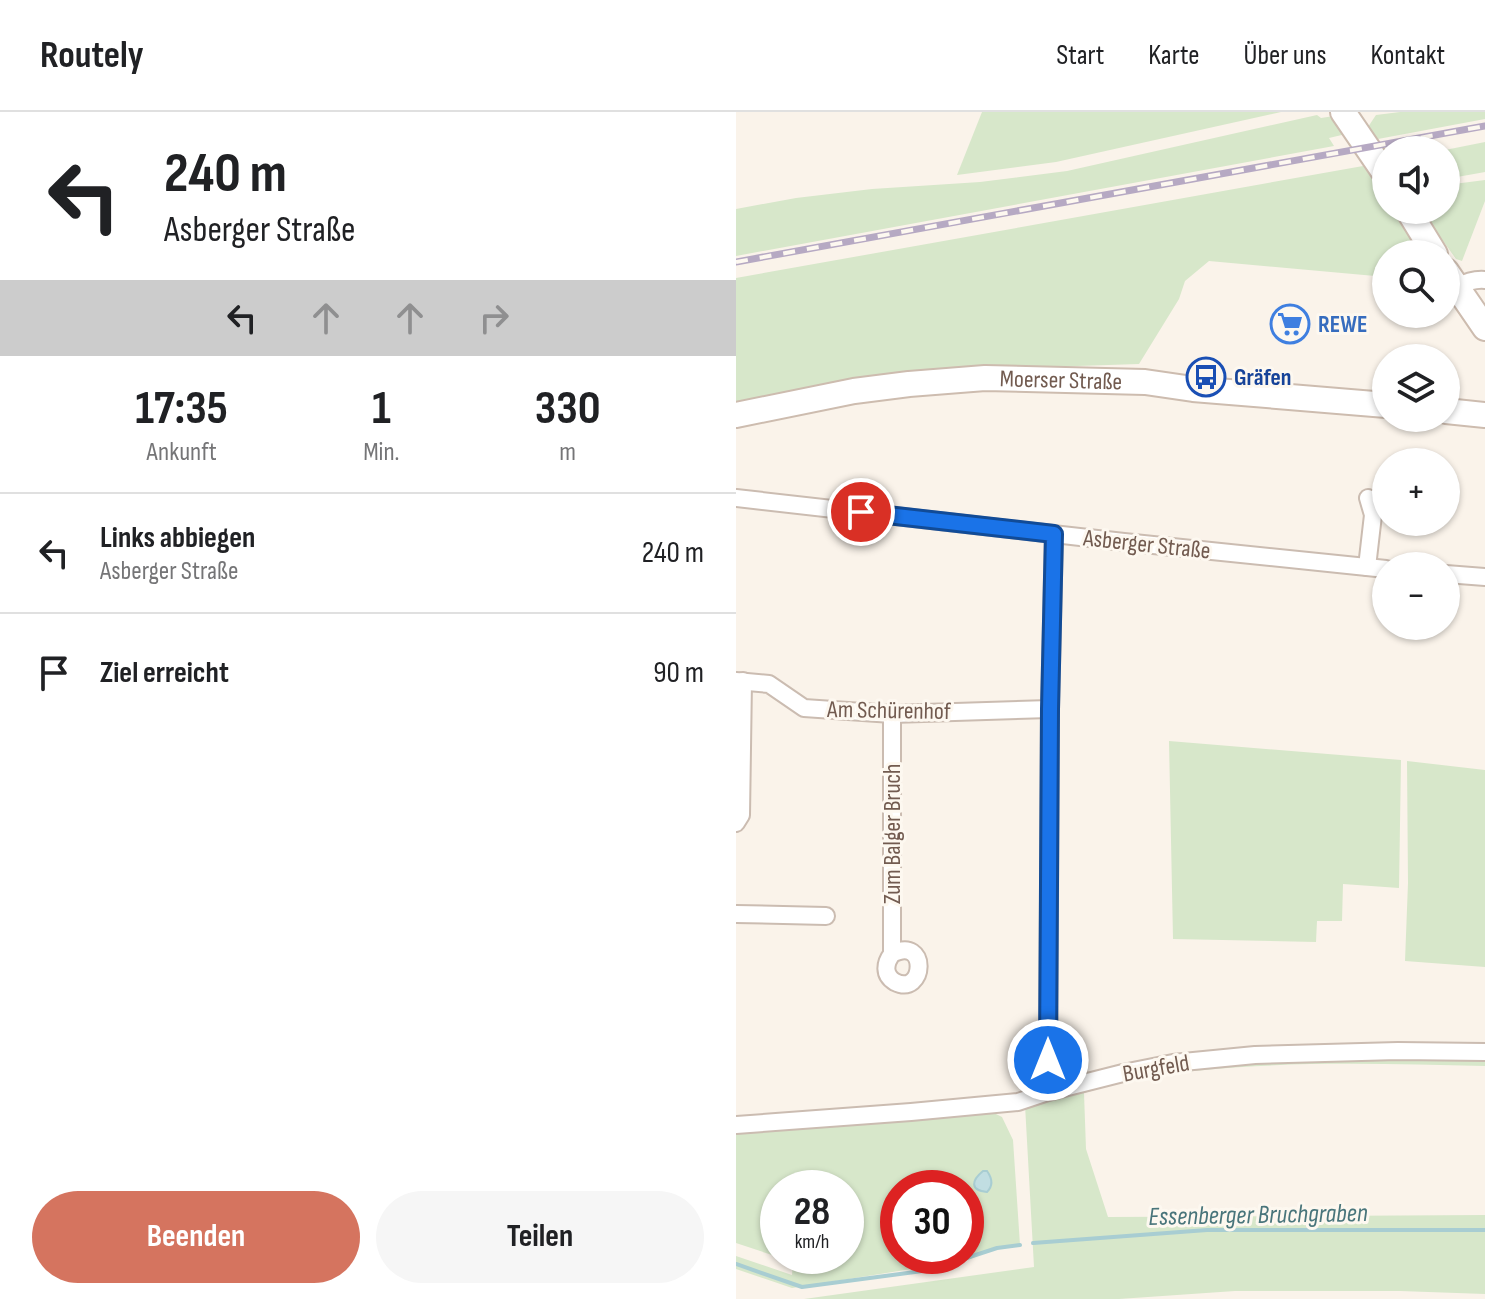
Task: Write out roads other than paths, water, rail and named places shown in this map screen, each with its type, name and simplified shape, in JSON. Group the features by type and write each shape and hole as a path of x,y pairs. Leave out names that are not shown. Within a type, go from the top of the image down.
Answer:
{"street":[{"path":"1343,112 1372,154"},
{"path":"1460,280 1485,280"},
{"path":"1460,292 1485,328"},
{"name":"Moerser Straße","path":"736,415 854,391 985,378 1145,382 1372,404"},
{"path":"1460,412 1485,415"},
{"name":"Asberger Straße","path":"736,498 1372,568"},
{"path":"1367,567 1373,515 1368,498"},
{"path":"1048,1092 1054,534"},
{"path":"1460,575 1485,577"},
{"path":"736,823 741,815 739,681"},
{"name":"Am Schürenhof","path":"739,681 769,684 804,708 892,714 1050,709"},
{"name":"Zum Balger Bruch","path":"892,714 892,954"},
{"path":"736,914 826,916"},
{"name":"Burgfeld","path":"736,1125 1018,1102 1123,1073 1173,1063 1255,1055 1485,1052"}],"water":[{"path":"984,1171 991,1179 987,1192 984,1191"}],"waterway":[{"name":"Essenberger Bruchgraben","path":"1033,1243 1207,1230 1485,1230"},
{"name":"Essenberger Bruchgraben","path":"736,1264 802,1287 930,1270 997,1248 1020,1245"}],"railway":[{"path":"736,262 1485,126"}],"place":[{"name":"REWE","path":"1290,324"},
{"name":"Gräfen","path":"1206,377"}]}
